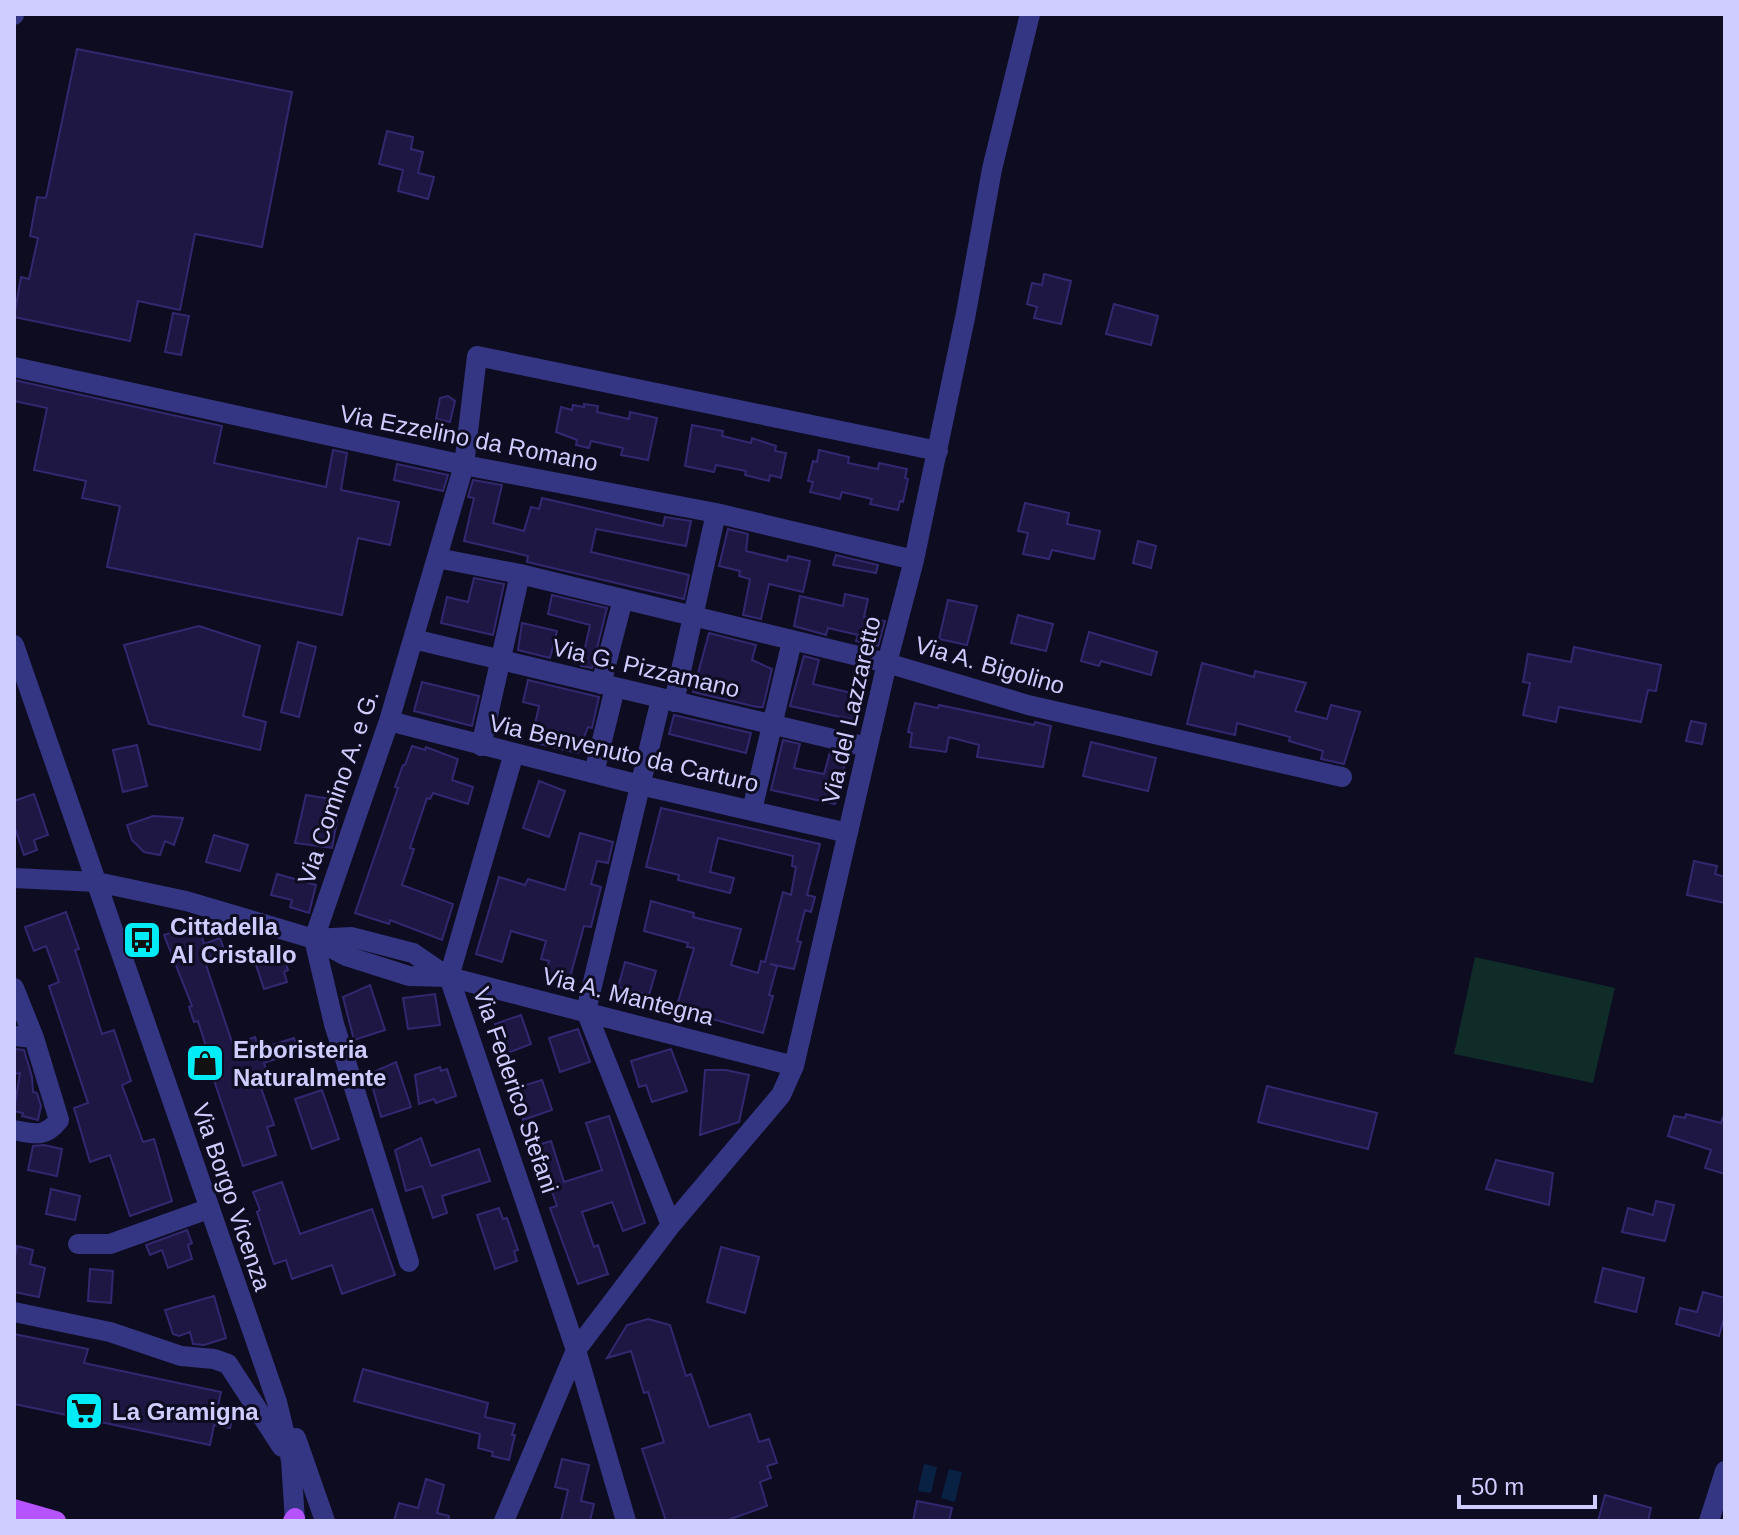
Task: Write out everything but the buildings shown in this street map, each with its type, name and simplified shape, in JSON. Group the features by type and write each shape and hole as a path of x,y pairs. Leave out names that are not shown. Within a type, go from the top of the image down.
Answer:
{"main road":[{"path":"14,1509 56,1521"}],"street":[{"name":"Via del Lazzaretto","path":"576,1350 671,1225 781,1095 794,1066 867,747 914,560 992,169 1030,14"},
{"name":"Via Comino A. e G.","path":"314,939 389,721 464,465 477,356 938,451"},
{"name":"Via Ezzelino da Romano","path":"14,367 464,465 716,513 914,560"},
{"path":"671,1225 586,1011 640,785 693,617 716,513"},
{"name":"Via A. Bigolino","path":"437,558 520,574 887,663 1028,705 1342,777"},
{"path":"481,746 520,574"},
{"path":"594,773 623,599"},
{"name":"Via G. Pizzamano","path":"413,639 867,747"},
{"path":"752,810 792,641"},
{"name":"Via Borgo Vicenza","path":"14,645 277,1402 291,1460 294,1520"},
{"name":"Via Benvenuto da Carturo","path":"389,721 640,785 848,833"},
{"name":"Via Federico Stefani","path":"514,753 449,977 576,1350 626,1521"},
{"name":"Via A. Mantegna","path":"14,878 97,882 186,901 314,939 346,956 409,976 449,977 794,1066"},
{"path":"314,939 334,1024 409,1262"},
{"path":"14,988 24,1037 59,1120 51,1130 41,1135 14,1130"},
{"path":"78,1244 110,1244 208,1209"},
{"path":"14,1312 110,1332 181,1356 214,1359 228,1364 291,1460"},
{"path":"504,1521 576,1350"},
{"name":"Via Borgo Vicenza","path":"277,1402 302,1449 325,1521"},
{"path":"1709,1521 1725,1471"}],"green space":[{"path":"1475,957 1615,988 1593,1083 1454,1054"}],"water":[{"path":"924,1464 937,1467 931,1493 918,1491"},
{"path":"949,1469 962,1472 955,1502 941,1498"}],"place":[{"name":"Cittadella Al Cristallo","path":"142,940"},
{"name":"Erboristeria Naturalmente","path":"205,1063"},
{"name":"La Gramigna","path":"84,1411"}]}
